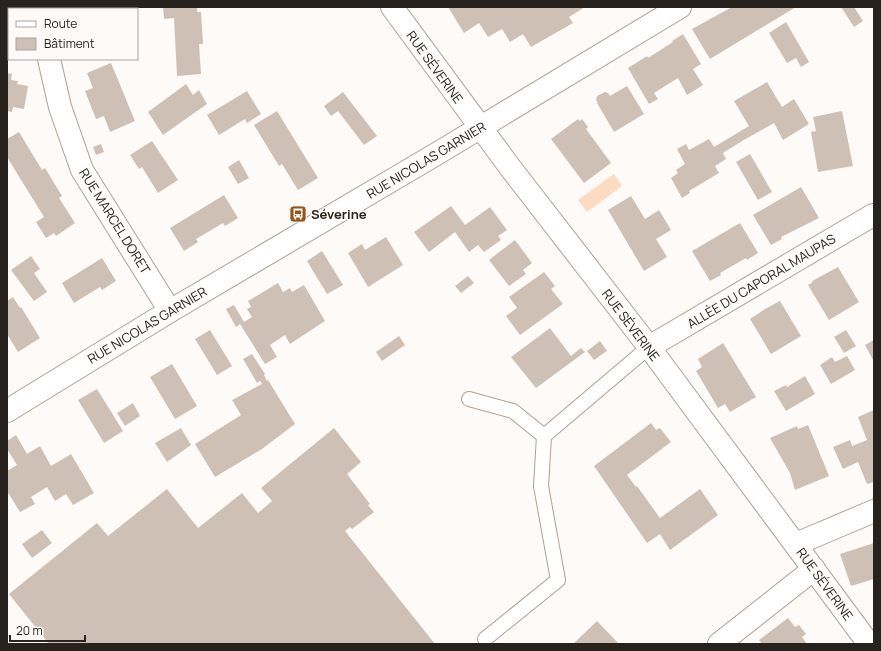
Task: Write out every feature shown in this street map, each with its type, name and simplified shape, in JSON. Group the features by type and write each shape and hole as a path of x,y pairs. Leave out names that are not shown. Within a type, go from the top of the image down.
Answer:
{"street":[{"name":"RUE SÉVERINE","path":"392,7 480,127 649,347 869,644"},
{"name":"RUE NICOLAS GARNIER","path":"7,411 170,311 680,7"},
{"name":"RUE MARCEL DORET","path":"49,60 60,107 82,170 170,311"},
{"name":"ALLÉE DU CAPORAL MAUPAS","path":"649,347 873,215"},
{"path":"796,544 874,511"},
{"path":"719,644 814,569"}],"lane":[{"path":"485,639 558,580 541,486 544,436 649,347"},
{"path":"470,399 512,411 544,436"}],"shaded area":[{"path":"614,174 622,186 587,212 578,200"}],"building":[{"path":"163,7 197,7 197,12 201,12 203,44 199,44 201,74 177,76 174,18 164,19"},
{"path":"448,7 585,7 569,17 573,23 531,47 523,34 510,42 502,29 488,37 479,23 464,33"},
{"path":"732,7 796,7 710,59 692,29"},
{"path":"841,7 854,7 863,21 854,27"},
{"path":"786,22 809,62 801,67 796,58 787,63 769,33"},
{"path":"683,34 701,64 693,69 703,85 687,95 678,78 654,93 658,99 649,104 628,68 647,56 648,58"},
{"path":"111,63 135,121 110,132 104,116 96,119 85,91 93,88 87,73"},
{"path":"7,73 12,74 11,80 18,81 17,84 28,86 24,109 13,107 12,112 7,111"},
{"path":"767,82 782,107 794,99 809,124 783,140 774,123 742,141 723,153 726,159 715,166 719,173 689,191 690,193 682,198 671,178 678,173 676,170 685,164 677,149 686,144 689,150 709,139 714,147 749,126 734,101"},
{"path":"186,84 193,95 199,90 207,104 163,135 148,112"},
{"path":"627,86 644,114 614,132 597,103 597,96 605,92 610,96"},
{"path":"247,91 261,114 247,123 245,119 219,135 207,115"},
{"path":"343,92 377,136 364,145 338,111 331,116 324,106"},
{"path":"277,111 318,178 298,190 282,164 279,166 254,125"},
{"path":"842,111 853,166 818,172 811,132 816,131 813,117"},
{"path":"578,119 580,121 582,119 588,127 586,129 611,163 584,183 551,139"},
{"path":"19,132 42,170 45,168 62,196 59,198 75,223 56,236 54,233 46,238 36,222 44,217 7,157 7,139"},
{"path":"152,141 178,180 158,193 142,167 139,169 130,155"},
{"path":"101,144 104,152 96,155 93,147"},
{"path":"750,154 772,192 758,200 736,162"},
{"path":"239,160 249,178 238,184 228,167"},
{"path":"801,187 819,218 781,237 782,239 771,245 753,215"},
{"path":"224,195 238,218 225,226 223,223 196,239 198,242 184,251 170,228"},
{"path":"631,196 645,219 659,210 671,230 656,239 667,257 644,271 608,210"},
{"path":"451,206 465,225 490,207 507,230 498,236 501,240 484,252 478,245 469,252 455,232 429,252 414,232"},
{"path":"740,223 758,253 720,273 721,275 710,281 692,251"},
{"path":"386,237 403,265 368,287 348,253 362,244 365,250"},
{"path":"515,240 532,263 523,270 526,274 509,286 489,260"},
{"path":"322,251 343,285 327,294 307,261"},
{"path":"31,256 40,269 34,273 47,292 34,301 11,270"},
{"path":"102,258 116,281 102,290 100,287 74,303 62,283"},
{"path":"838,267 859,302 829,320 808,285 813,282 812,281"},
{"path":"544,272 555,286 551,289 563,304 520,335 506,316 517,308 509,297"},
{"path":"468,276 474,283 461,293 455,286"},
{"path":"278,283 283,292 290,288 292,292 304,285 325,321 290,344 285,335 270,345 277,357 265,364 240,324 236,327 226,309 234,305 244,322 252,317 247,309 251,307 248,301"},
{"path":"13,297 40,338 18,352 7,334 7,301"},
{"path":"780,301 801,336 771,354 750,319"},
{"path":"550,328 571,356 581,348 585,352 536,388 511,357"},
{"path":"210,330 232,366 217,375 195,339"},
{"path":"846,330 856,346 844,353 834,337"},
{"path":"399,336 405,345 382,361 376,352"},
{"path":"874,340 874,359 873,360 865,345"},
{"path":"600,341 607,351 594,360 587,351"},
{"path":"723,343 756,397 730,412 725,404 718,408 696,371 702,367 698,359"},
{"path":"252,354 265,374 264,375 267,381 268,380 295,424 262,449 215,477 195,444 241,415 232,400 262,384 260,381 257,383 243,359"},
{"path":"847,356 855,370 831,384 820,365 832,357 835,362"},
{"path":"172,364 197,406 175,419 150,377"},
{"path":"805,376 815,394 786,411 774,391 786,385 787,387"},
{"path":"97,389 123,431 104,443 78,400"},
{"path":"133,403 140,416 125,426 117,413"},
{"path":"874,410 874,482 867,484 858,462 843,469 833,447 850,440 852,446 867,440 858,417"},
{"path":"651,423 656,430 660,428 671,442 627,475 636,487 637,486 660,518 700,489 718,515 670,550 660,534 647,543 594,466"},
{"path":"808,425 829,476 795,490 790,473 770,438 797,426 798,429"},
{"path":"181,428 191,445 167,462 155,443"},
{"path":"334,428 361,462 347,474 370,504 368,505 374,512 352,529 350,527 345,531 435,644 49,644 9,594 97,523 108,536 167,489 198,528 242,493 258,513 272,501 261,488"},
{"path":"16,435 27,454 40,446 51,466 71,454 94,493 73,505 66,494 55,501 47,487 31,497 35,504 20,512 7,491 7,471 17,465 7,449 7,441"},
{"path":"42,530 52,543 32,558 22,544"},
{"path":"874,543 874,579 851,586 840,554"},
{"path":"788,618 795,627 799,625 806,634 802,637 807,644 762,644 759,640"},
{"path":"597,621 619,644 573,644"}],"place":[{"name":"Séverine","path":"298,214"}]}
